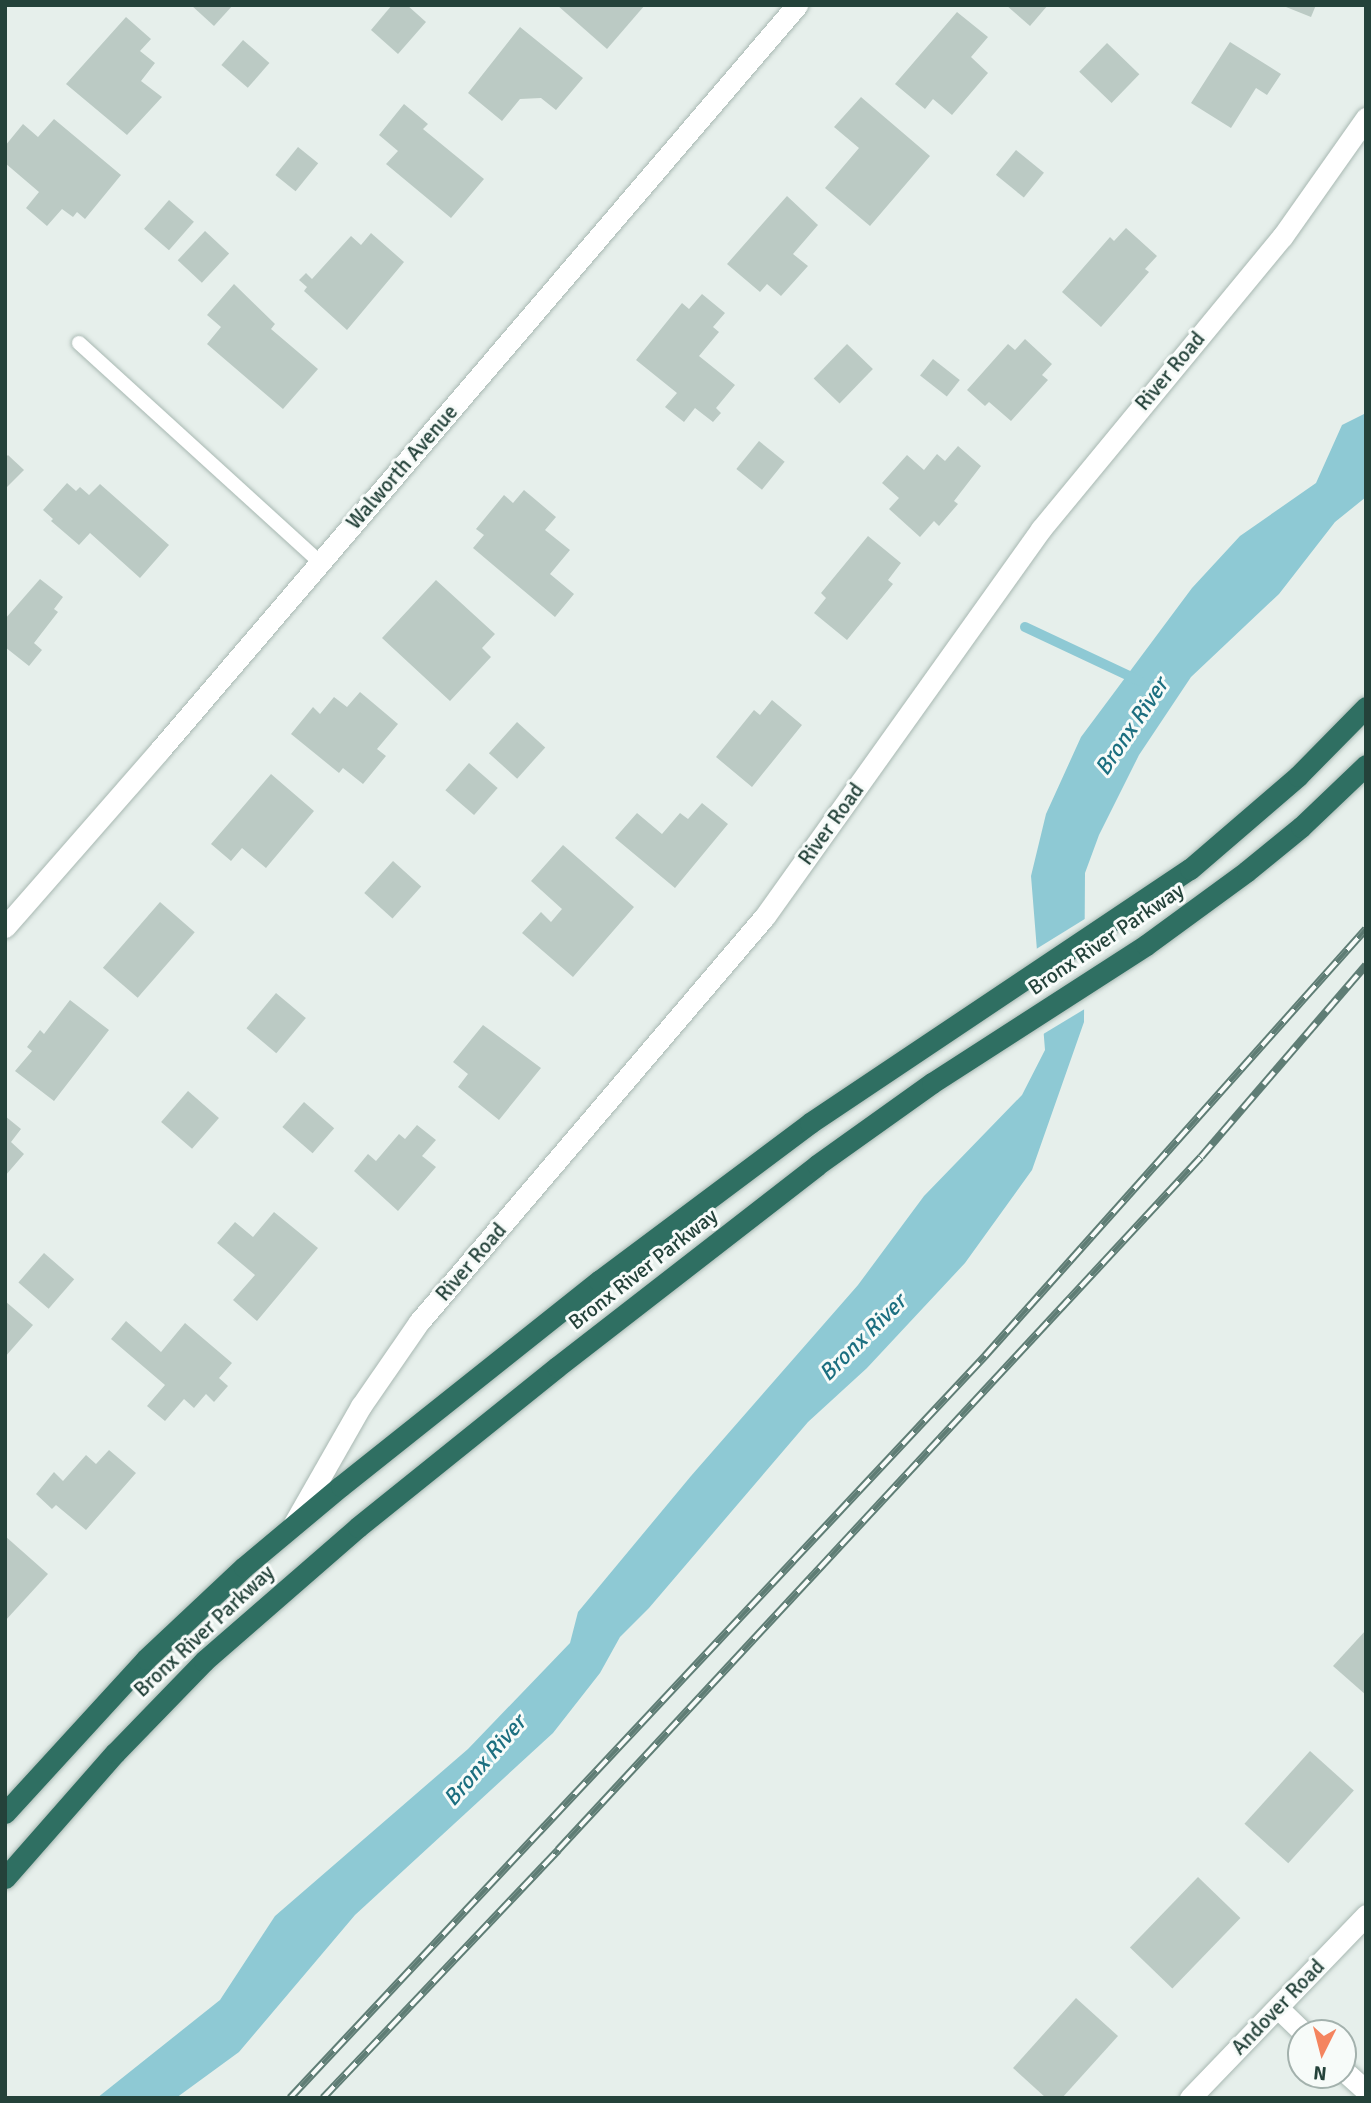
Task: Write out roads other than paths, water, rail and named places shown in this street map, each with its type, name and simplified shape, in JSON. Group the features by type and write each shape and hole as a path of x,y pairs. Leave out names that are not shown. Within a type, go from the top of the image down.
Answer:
{"highway":[{"name":"Bronx River Parkway","path":"5,1813 146,1659 292,1526 649,1242 810,1123 1190,869 1298,776 1366,707"},
{"name":"Bronx River Parkway","path":"5,1878 115,1752 204,1661 358,1527 557,1367 817,1165 932,1083 1089,981 1247,871 1301,827 1366,765"}],"street":[{"name":"Walworth Avenue","path":"5,926 797,5"},
{"name":"River Road","path":"292,1526 362,1406 419,1322 765,916 1041,528 1282,237 1366,118"},
{"name":"Andover Road","path":"1190,2098 1366,1915"},
{"path":"1278,2008 1289,2019"}],"lane":[{"path":"79,343 320,562"}],"water":[{"name":"Bronx River","path":"1366,413 1366,497 1335,522 1279,594 1191,677 1139,755 1099,835 1085,873 1084,1022 1032,1170 965,1263 867,1368 808,1422 649,1608 620,1637 600,1673 553,1733 355,1915 239,2052 176,2098 97,2098 220,2000 275,1916 468,1749 570,1643 578,1612 691,1476 858,1285 924,1196 1022,1095 1045,1050 1031,876 1046,814 1081,737 1192,588 1240,536 1316,483 1342,425"}],"waterway":[{"name":"Bronx River","path":"1025,627 1140,681"}],"railway":[{"path":"290,2098 985,1356 1366,929"},
{"path":"323,2098 558,1850 1201,1157 1366,965"}]}
